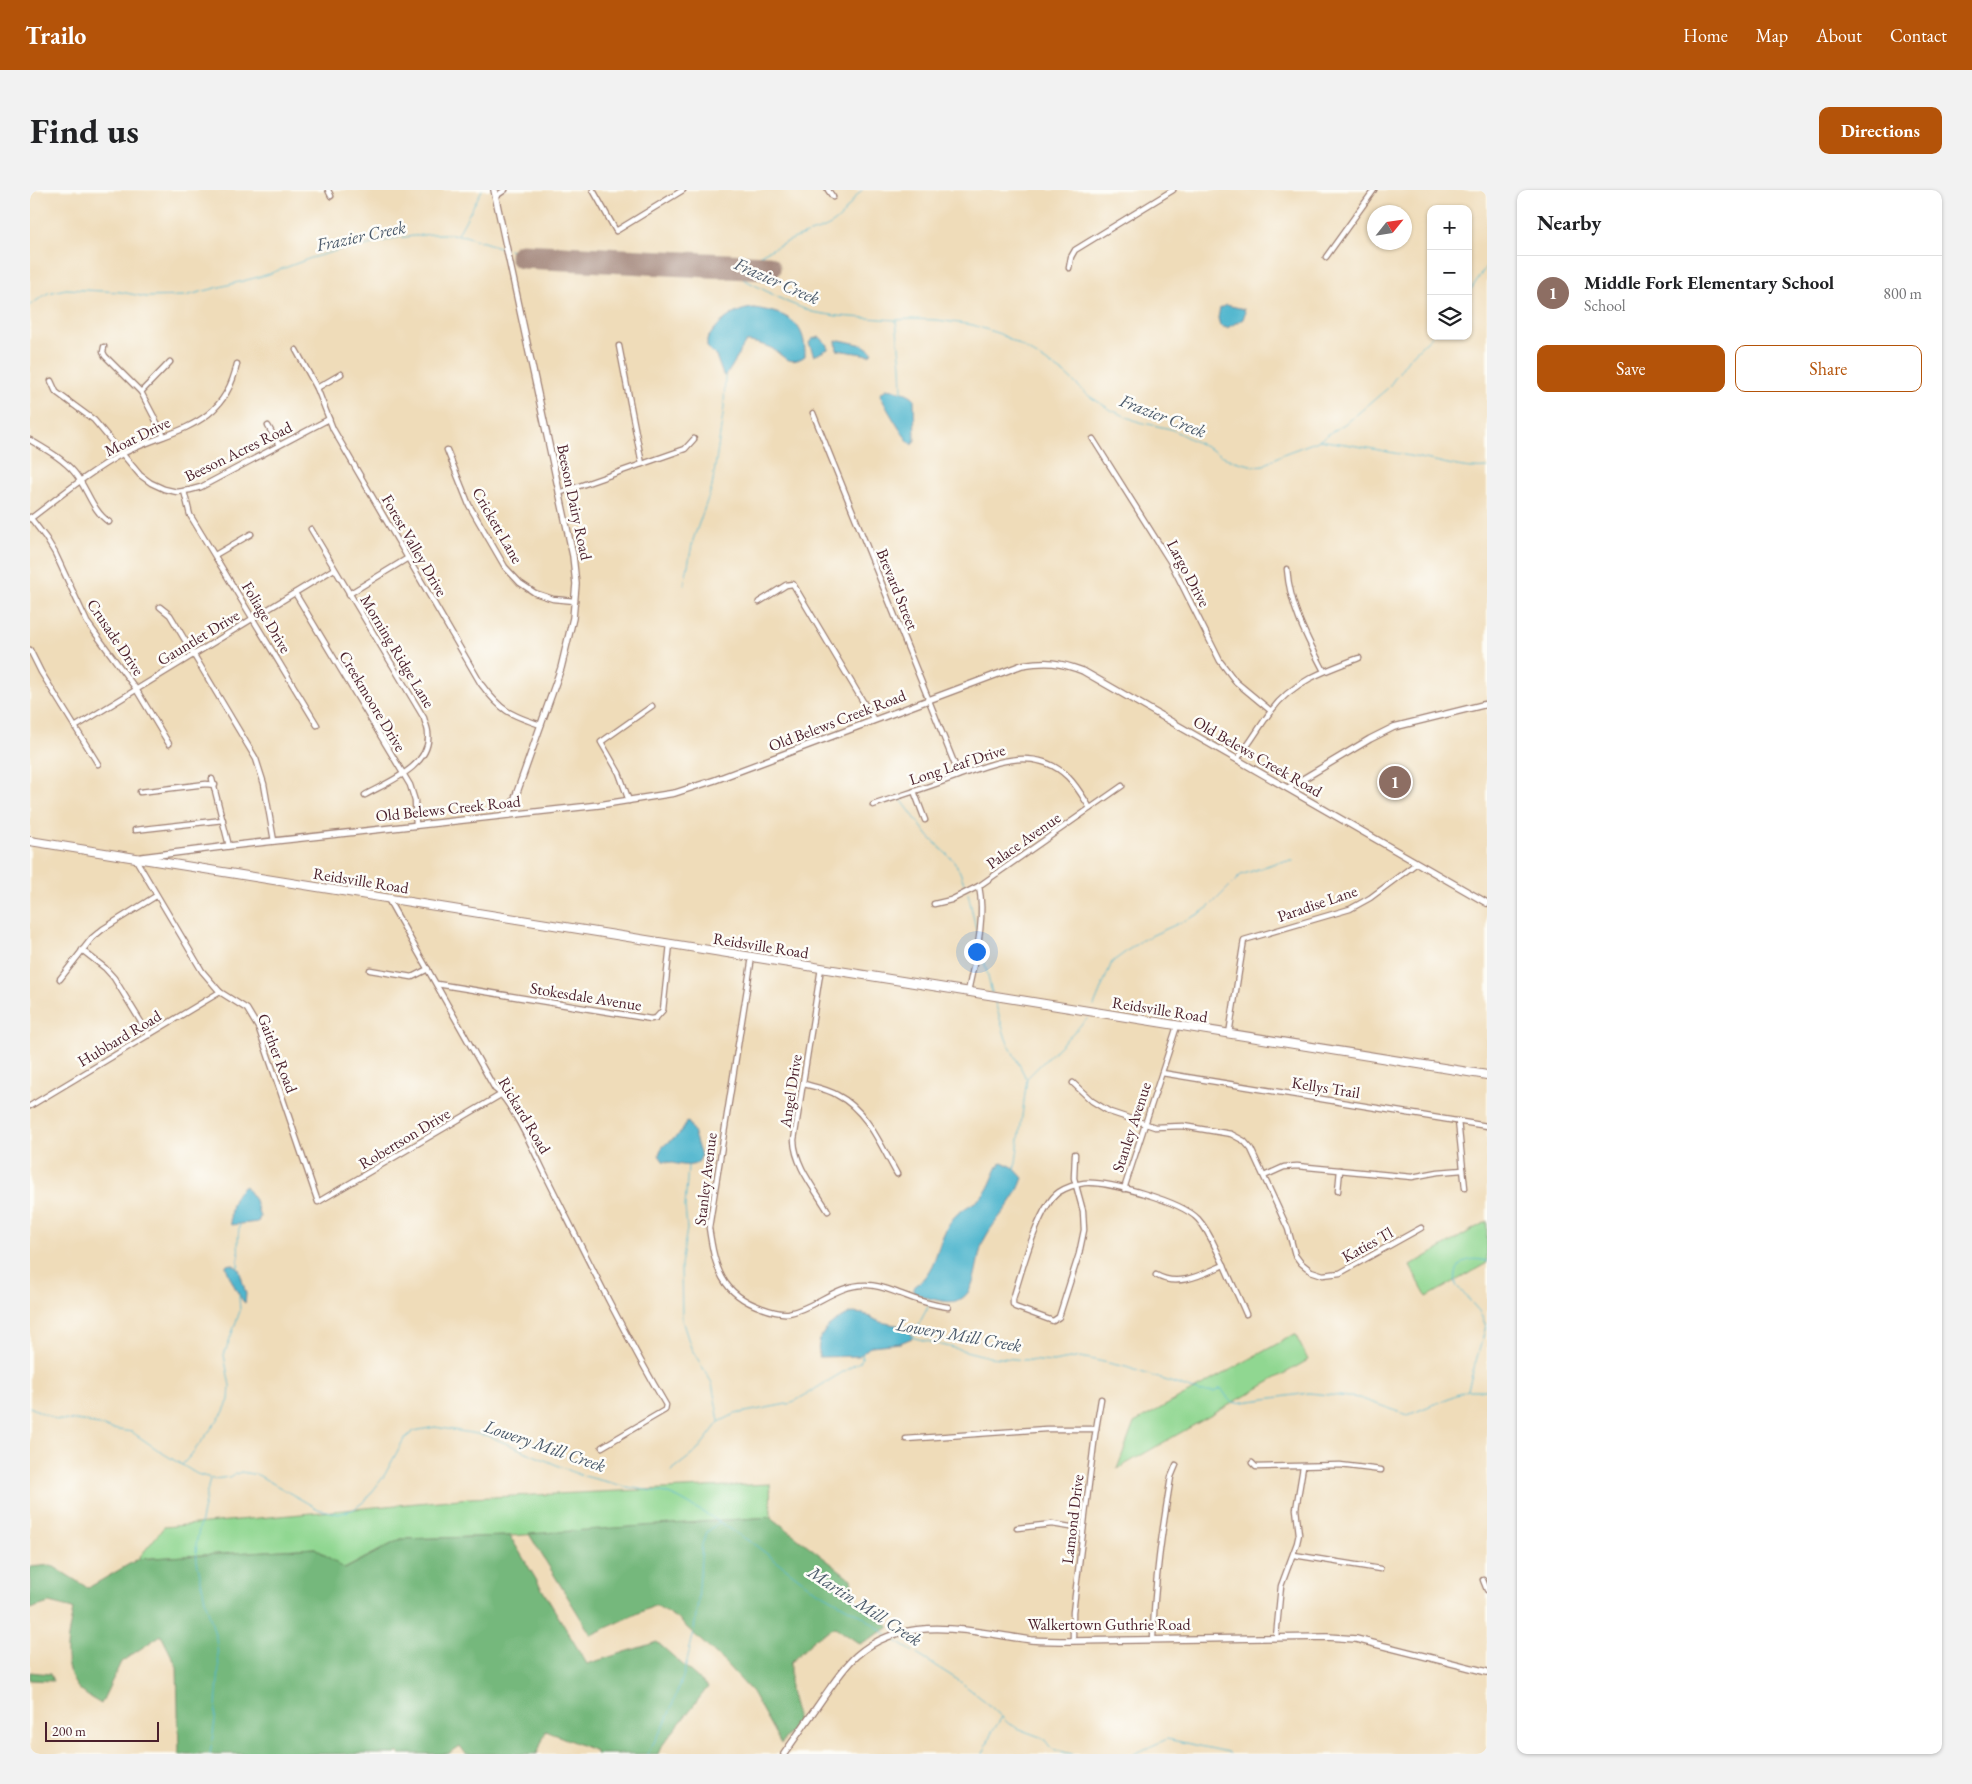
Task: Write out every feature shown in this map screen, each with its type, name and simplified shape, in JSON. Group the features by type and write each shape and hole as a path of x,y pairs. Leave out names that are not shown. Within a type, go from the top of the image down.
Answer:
{"highway":[{"name":"Reidsville Road","path":"30,841 1487,1075"}],"street":[{"path":"328,190 331,196"},
{"path":"495,193 505,190"},
{"path":"593,190 616,231 684,190"},
{"path":"828,190 833,197"},
{"path":"1069,268 1071,257 1075,250 1173,190"},
{"path":"1326,257 1374,190"},
{"name":"Beeson Dairy Road","path":"495,193 573,556 576,584 574,618 561,668 510,815"},
{"path":"619,346 642,464"},
{"path":"104,347 103,352 105,356 141,392 164,436"},
{"name":"Forest Valley Drive","path":"296,350 317,388 329,419 481,684 493,700 512,715 541,725"},
{"path":"141,392 170,362"},
{"name":"Moat Drive","path":"30,518 123,454 198,422 217,407 231,385 236,364"},
{"path":"317,388 341,374"},
{"name":"Beeson Acres Road","path":"51,381 56,392 94,420 140,475 151,484 164,490 184,492 202,486 329,419"},
{"name":"Brevard Street","path":"812,413 959,776"},
{"path":"268,426 279,445"},
{"path":"559,493 685,449 694,439"},
{"name":"Largo Drive","path":"1093,439 1172,563 1220,661 1236,682 1271,710"},
{"path":"30,440 67,464 81,482 102,517 109,522"},
{"name":"Crickett Lane","path":"447,450 469,505 505,567 520,583 535,592 553,599 575,601"},
{"name":"Foliage Drive","path":"184,492 187,507 194,521 317,725"},
{"name":"Crusade Drive","path":"30,518 55,553 87,622 136,689 169,744"},
{"name":"Morning Ridge Lane","path":"310,529 424,718 428,733 428,743 424,754 415,765 365,795"},
{"path":"216,555 251,534"},
{"path":"349,594 408,558"},
{"name":"Gauntlet Drive","path":"75,727 334,569"},
{"path":"1288,569 1293,604 1300,623 1324,672"},
{"path":"759,602 786,585 792,584 800,593 806,608 874,720"},
{"name":"Creekmoore Drive","path":"295,593 410,785 415,801 416,826"},
{"path":"160,607 170,615 256,759 264,784 274,841"},
{"path":"30,650 98,764"},
{"path":"1237,760 1271,710 1285,696 1302,682 1359,658"},
{"name":"Old Belews Creek Road","path":"134,858 510,815 675,793 715,780 1022,665 1046,662 1063,663 1083,671 1487,903"},
{"path":"1288,788 1370,739 1394,728 1487,704"},
{"path":"629,800 619,774 601,742 652,706"},
{"name":"Long Leaf Drive","path":"873,805 1001,760 1036,759 1058,769 1068,777 1090,808"},
{"path":"212,778 228,846"},
{"path":"140,792 206,784 215,785"},
{"name":"Palace Avenue","path":"934,904 951,900 979,886 1122,786"},
{"path":"914,791 925,820"},
{"path":"135,830 223,820"},
{"name":"Gaither Road","path":"134,858 202,971 220,992 246,1008 258,1027 318,1202"},
{"name":"Paradise Lane","path":"1229,1034 1244,940 1350,909 1370,898 1416,863"},
{"path":"968,992 981,927 982,910 979,886"},
{"path":"60,979 92,938 156,896"},
{"name":"Rickard Road","path":"388,899 495,1088 502,1094 526,1136 633,1347 666,1405 665,1410 602,1447"},
{"name":"Stokesdale Avenue","path":"436,984 651,1019 656,1018 662,1010 670,944"},
{"path":"82,950 105,968 114,978 148,1035"},
{"name":"Stanley Avenue","path":"752,957 709,1228 717,1268 722,1279 730,1289 745,1300 775,1312 789,1313 843,1289 866,1285 880,1287 922,1302 948,1308"},
{"name":"Angel Drive","path":"821,968 794,1140 797,1160 828,1210"},
{"path":"370,970 412,977 428,970"},
{"name":"Hubbard Road","path":"30,1106 220,992"},
{"name":"Stanley Avenue","path":"1077,1184 1090,1183 1124,1189 1177,1026"},
{"name":"Kellys Trail","path":"1162,1073 1487,1126"},
{"name":"Katies Tl","path":"1073,1083 1102,1108 1145,1124 1160,1128 1183,1126 1236,1136 1251,1149 1288,1229 1295,1255 1304,1266 1317,1274 1333,1275 1344,1271 1421,1228"},
{"path":"804,1084 830,1091 855,1106 864,1116 897,1174"},
{"name":"Robertson Drive","path":"318,1202 502,1094"},
{"path":"1458,1121 1465,1188"},
{"path":"1075,1154 1074,1178 1077,1184 1083,1211 1084,1230 1079,1254 1059,1317 1052,1321 1015,1307 1013,1299 1044,1210 1058,1192 1077,1184"},
{"path":"1264,1176 1290,1166 1412,1177 1463,1170"},
{"path":"1338,1191 1340,1170"},
{"path":"1124,1189 1174,1203 1197,1218 1212,1241 1246,1314"},
{"path":"1156,1275 1168,1280 1183,1280 1224,1266"},
{"name":"Lamond Drive","path":"1073,1641 1073,1612 1101,1399"},
{"path":"906,1439 1046,1429 1096,1429"},
{"path":"1252,1463 1256,1466 1303,1467 1340,1465 1381,1470"},
{"path":"1153,1640 1157,1578 1171,1477 1176,1465"},
{"path":"1276,1637 1281,1586 1294,1555 1299,1534 1296,1519 1296,1501 1303,1467"},
{"path":"1017,1528 1052,1524 1083,1529"},
{"path":"1294,1555 1380,1569"},
{"path":"1483,1580 1487,1590"},
{"name":"Walkertown Guthrie Road","path":"784,1754 848,1664 864,1650 889,1636 907,1630 940,1627 1035,1640 1073,1641 1327,1636 1356,1639 1487,1672"}],"green space":[{"path":"1487,1221 1487,1263 1427,1297 1410,1266"},
{"path":"1295,1334 1308,1360 1117,1469 1134,1423"},
{"path":"770,1484 771,1517 510,1536 401,1539 344,1569 315,1548 138,1559 164,1527 470,1498"},
{"path":"771,1517 851,1579 854,1601 890,1627 860,1644 835,1627 816,1638 790,1663 790,1690 798,1722 781,1744 752,1692 726,1664 679,1620 656,1605 591,1635 529,1534"},
{"path":"510,1536 587,1664 657,1642 708,1687 661,1747 658,1754 596,1754 596,1751 546,1731 537,1754 466,1754 460,1746 448,1754 400,1754 398,1752 395,1754 179,1754 177,1667 161,1635 121,1662 101,1704 78,1688 68,1667 67,1648 73,1609 49,1603 30,1609 30,1567 51,1565 88,1588 138,1559 315,1548 345,1569 401,1539"},
{"path":"30,1672 50,1674 53,1681 30,1680"}],"water":[{"path":"1226,305 1244,309 1245,313 1243,319 1227,328 1220,326 1218,318 1220,308"},
{"path":"754,308 775,313 791,320 802,334 805,356 795,361 787,359 771,348 746,342 725,376 716,356 707,347 707,340 727,318 740,311"},
{"path":"820,337 828,345 828,349 814,356 809,343 812,339"},
{"path":"840,340 863,345 873,352 869,355 837,350 836,341"},
{"path":"886,389 904,392 914,398 915,440 912,445 882,399 880,394"},
{"path":"687,1122 693,1131 701,1156 699,1161 695,1164 685,1165 663,1161 659,1155 660,1151 680,1133"},
{"path":"1002,1162 1013,1167 1023,1178 1010,1204 984,1240 969,1291 963,1298 954,1301 942,1301 930,1299 913,1291 913,1288 932,1266 949,1224 957,1214 976,1202 984,1194"},
{"path":"245,1186 255,1200 260,1217 258,1222 231,1225 232,1203 237,1193"},
{"path":"232,1264 239,1269 246,1294 245,1303 237,1292 226,1265"},
{"path":"852,1313 864,1314 880,1322 907,1327 912,1338 900,1343 871,1346 859,1356 819,1357 818,1348 822,1334 832,1324"}],"waterway":[{"path":"458,234 482,190"},
{"path":"728,271 793,239 831,225 839,219 862,190"},
{"name":"Frazier Creek","path":"30,305 48,293 66,289 121,292 146,297 185,296 266,275 311,258 339,250 396,238 451,234 465,236 505,249"},
{"name":"Frazier Creek","path":"509,250 542,261 622,256 656,257 700,263 728,271 787,302 812,312 837,316 896,320 937,320 973,325 1000,334 1017,343 1065,374 1089,396 1111,410 1139,422 1171,429 1231,460 1254,466 1264,465 1283,454 1318,441 1349,421 1388,388 1409,358 1428,340"},
{"path":"1472,288 1487,265"},
{"path":"896,321 902,391"},
{"path":"684,585 693,540 712,487 724,408 725,376"},
{"name":"Frazier Creek","path":"1319,440 1458,466 1487,468"},
{"path":"897,794 929,837 954,861 966,889"},
{"path":"1094,1006 1112,962 1142,940 1199,914 1210,906 1241,875 1278,862 1293,861"},
{"path":"968,893 977,933"},
{"path":"980,944 992,993"},
{"path":"994,999 1006,1039 1026,1078"},
{"path":"1015,1170 1027,1078 1088,1018"},
{"path":"688,1166 685,1207 687,1229 681,1265 682,1320 691,1348 712,1383 719,1421"},
{"path":"238,1267 240,1224"},
{"name":"Lowery Mill Creek","path":"1468,1389 1486,1326 1479,1311 1456,1285 1456,1277 1459,1266 1463,1262 1473,1259 1487,1261"},
{"path":"182,1465 223,1413 229,1400 230,1386 224,1355 240,1311 239,1296"},
{"path":"912,1337 929,1305"},
{"name":"Lowery Mill Creek","path":"911,1337 989,1357 1053,1362 1081,1357 1126,1367 1200,1392 1214,1392 1221,1388 1229,1400 1236,1403 1309,1393 1359,1398 1408,1415 1468,1390 1487,1390"},
{"name":"Lowery Mill Creek","path":"671,1471 697,1451 719,1422 735,1414 792,1403 861,1361 864,1349"},
{"name":"Lowery Mill Creek","path":"30,1407 57,1420 84,1421 112,1429 132,1432 197,1474 214,1479 229,1477 241,1472 258,1475 318,1509 339,1514 354,1509 366,1500 384,1476 404,1439 414,1431 435,1427 489,1436 580,1475 627,1487 666,1493 680,1499 755,1545 812,1588 864,1617 887,1635"},
{"path":"210,1478 196,1544 197,1561 205,1600 216,1638 219,1667 215,1721 210,1754"},
{"path":"647,1754 665,1724 683,1677 693,1636 698,1603 702,1544 707,1532 719,1522"},
{"name":"Martin Mill Creek","path":"891,1638 958,1680 986,1702 1009,1724 1043,1738 1052,1749 1072,1754"},
{"path":"983,1754 991,1734 1002,1717"},
{"name":"Martin Mill Creek","path":"1134,1754 1167,1739 1230,1754"}],"runway":[{"path":"522,256 768,268"}],"place":[{"name":"Middle Fork Elementary School","path":"1395,782"}]}
